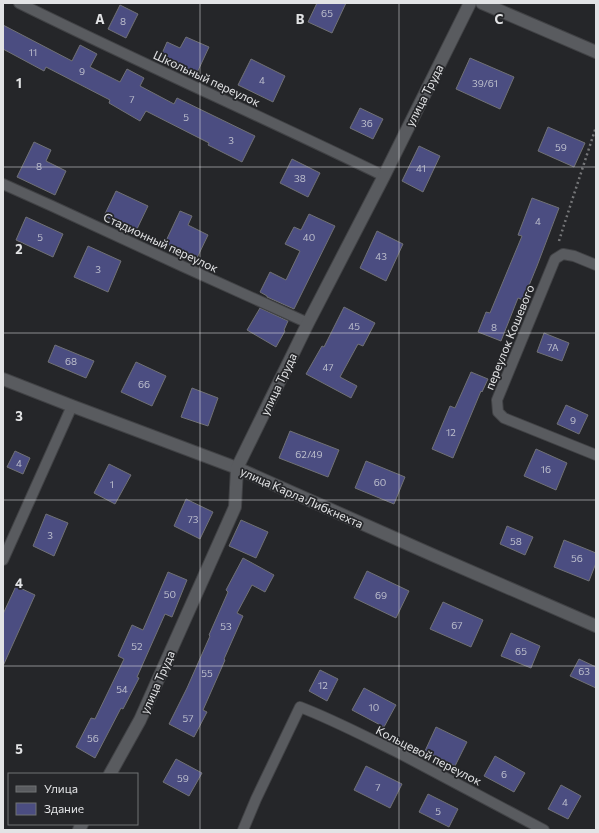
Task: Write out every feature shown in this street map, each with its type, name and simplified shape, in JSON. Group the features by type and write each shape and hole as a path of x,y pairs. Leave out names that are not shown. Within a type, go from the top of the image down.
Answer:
{"street":[{"name":"улица Труда","path":"111,773 140,720 235,506 237,468 308,323 384,176 470,3"},
{"path":"482,3 596,52"},
{"name":"улица Карла Либкнехта","path":"3,379 237,468 596,626"}],"lane":[{"name":"Школьный переулок","path":"20,3 144,64 384,176"},
{"name":"Стадионный переулок","path":"3,184 308,323"},
{"path":"555,259 563,254 574,256 596,265"},
{"name":"переулок Кошевого","path":"555,259 497,400 498,412 504,418 596,455"},
{"path":"3,560 72,406"},
{"name":"Кольцевой переулок","path":"243,830 256,799 300,707 326,717 394,751 544,830"}],"path":[{"path":"555,259 564,225 596,127"}],"building":[{"path":"317,3 346,3 332,33 308,22"},
{"path":"120,5 138,14 126,38 108,29"},
{"path":"3,25 72,61 80,45 97,54 90,67 120,82 127,69 144,78 140,86 174,104 177,98 255,136 242,162 208,145 209,143 146,111 140,121 109,103 110,100 46,67 44,71 3,49"},
{"path":"186,37 209,47 196,75 160,58 167,42 180,48"},
{"path":"470,58 514,77 500,109 456,89"},
{"path":"251,59 285,76 273,102 238,85"},
{"path":"360,108 383,119 373,139 350,128"},
{"path":"548,127 585,143 574,167 538,151"},
{"path":"34,142 51,150 46,161 66,171 55,195 17,177"},
{"path":"419,146 440,156 423,192 402,181"},
{"path":"292,159 320,173 308,197 280,183"},
{"path":"116,191 148,206 136,231 104,216"},
{"path":"532,198 559,208 523,300 518,298 501,341 478,332 486,312 490,313 522,236 518,235"},
{"path":"180,211 192,216 188,225 208,235 197,258 165,243"},
{"path":"309,214 335,226 294,309 267,297 260,292 270,272 286,280 300,251 285,244 294,227 301,230"},
{"path":"26,217 63,234 53,257 16,240"},
{"path":"377,231 403,244 386,281 360,268"},
{"path":"88,246 121,261 108,292 74,277"},
{"path":"344,307 375,323 363,346 358,344 340,377 357,386 351,398 306,374 322,346 324,347"},
{"path":"260,308 288,321 284,330 285,331 276,347 247,330"},
{"path":"544,333 569,343 562,361 537,352"},
{"path":"55,345 94,361 86,378 48,362"},
{"path":"136,362 166,376 152,406 121,392"},
{"path":"471,372 488,379 482,392 481,391 453,458 432,449 450,406 455,408"},
{"path":"192,388 218,398 208,426 181,417"},
{"path":"566,405 588,415 579,434 557,424"},
{"path":"290,431 339,450 328,477 279,458"},
{"path":"536,449 567,463 556,490 524,476"},
{"path":"15,451 30,458 23,474 7,467"},
{"path":"366,461 405,477 394,504 355,488"},
{"path":"109,464 131,475 115,504 94,493"},
{"path":"186,499 213,512 200,539 174,526"},
{"path":"46,514 68,523 54,556 33,546"},
{"path":"241,520 268,532 256,558 229,546"},
{"path":"507,526 533,537 525,555 500,544"},
{"path":"564,540 596,553 596,563 589,581 554,567"},
{"path":"243,558 274,575 265,592 252,585 237,613 243,616 203,710 207,712 194,737 169,724 210,636 209,635 228,592 226,590"},
{"path":"367,571 409,591 396,618 354,598"},
{"path":"168,572 187,580 172,617 165,614 137,677 139,678 123,709 121,708 95,758 76,747 91,718 95,719 124,659 118,656 132,625 143,630"},
{"path":"16,586 35,595 3,666 3,614"},
{"path":"443,602 483,620 471,647 430,629"},
{"path":"511,633 540,646 531,668 501,656"},
{"path":"579,659 596,667 596,688 570,676"},
{"path":"320,670 338,679 327,701 309,691"},
{"path":"364,688 396,705 384,727 352,710"},
{"path":"436,727 467,742 455,766 425,751"},
{"path":"495,756 525,773 514,792 484,776"},
{"path":"176,759 202,773 189,796 163,782"},
{"path":"366,766 402,784 390,808 354,790"},
{"path":"561,785 581,796 568,819 548,809"},
{"path":"428,794 458,809 449,827 419,812"}]}
